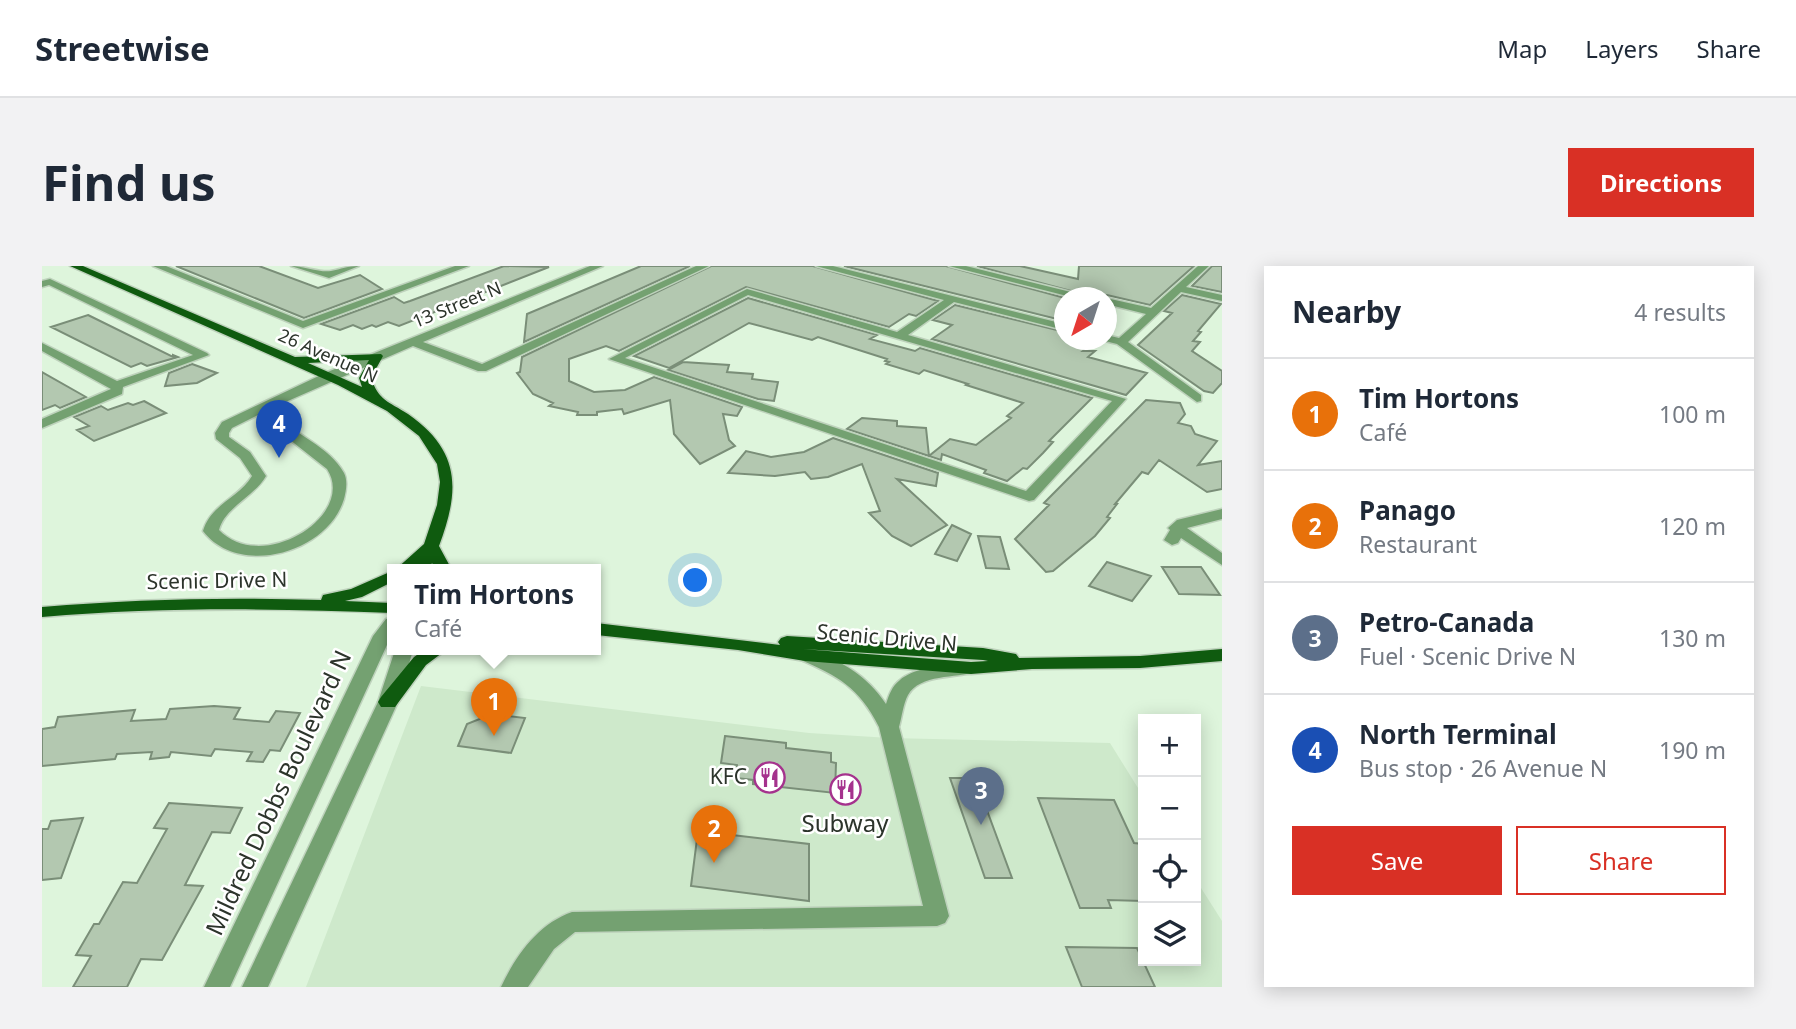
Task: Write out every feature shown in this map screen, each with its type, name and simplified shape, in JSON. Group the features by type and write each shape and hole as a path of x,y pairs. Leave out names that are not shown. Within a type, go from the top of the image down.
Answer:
{"main road":[{"name":"26 Avenue N","path":"75,266 329,376 399,412 415,426 443,462 447,479 442,514 424,564"},
{"path":"281,356 321,360 377,356"},
{"path":"371,396 365,378 377,356"},
{"path":"410,564 431,546 441,564"},
{"path":"298,603 342,597 387,578"},
{"name":"Scenic Drive N","path":"42,612 197,602 387,608"},
{"name":"Scenic Drive N","path":"601,630 806,654 971,668 1032,663 1140,662 1222,655"},
{"name":"Scenic Drive N","path":"738,644 835,644 983,654 1032,663"},
{"path":"388,702 420,662 430,655"}],"street":[{"path":"158,266 303,325 464,266"},
{"path":"296,266 329,275 354,266"},
{"name":"13 Street N","path":"278,399 268,410 268,414 336,472 340,482 337,497 322,525 302,540 267,550 231,545 214,536 211,531 212,522 251,489 258,476 246,455 223,439 222,432 230,423 278,399 329,376 598,266"},
{"path":"413,342 482,368 704,266"},
{"path":"954,266 1054,290"},
{"path":"1121,342 1204,266"},
{"path":"827,267 1054,324"},
{"path":"42,284 50,282 203,355 116,385"},
{"path":"1179,289 1222,298"},
{"path":"747,292 897,337 1120,399 1029,497 615,359 747,292"},
{"path":"897,337 952,299"},
{"path":"1117,303 1153,312"},
{"path":"1117,341 1196,398"},
{"path":"42,346 116,385 118,391 42,424"},
{"path":"1222,514 1190,520 1174,534 1222,560"},
{"name":"Mildred Dobbs Boulevard N","path":"217,987 387,630"},
{"path":"514,987 544,941 558,928 572,922 937,916 889,727 878,705 853,677 806,654"},
{"path":"255,987 388,702 402,655"},
{"path":"889,727 900,692 907,684 922,677 971,668"}],"shaded area":[{"path":"421,686 809,733 890,738 1110,743 1138,788 1138,966 1201,966 1201,888 1222,921 1222,987 306,987"}],"building":[{"path":"176,266 259,266 318,288 360,275 382,289 304,318"},
{"path":"504,266 549,267 399,326 388,322 376,327 372,325 362,329 353,325 340,330 321,324 394,297 404,303"},
{"path":"641,266 690,266 524,342 527,314"},
{"path":"711,266 813,266 938,301 916,316 909,314 889,327 746,287 619,351 606,346 569,359 569,381 594,392 625,390 654,377 742,407 737,416 723,414 729,440 735,446 700,464 674,434 670,400 624,414 622,409 597,412 597,415 577,415 578,412 549,406 553,403 533,394 517,373 520,372 522,357"},
{"path":"844,266 946,266 1054,295 1054,318"},
{"path":"977,266 1020,266 1078,279 1079,266 1194,266 1150,305 1117,297 1117,287 1056,287"},
{"path":"1212,266 1222,266 1222,292 1192,286"},
{"path":"1182,295 1221,304 1198,331 1201,332 1193,341 1200,342 1192,351 1222,371 1222,383 1213,393 1204,391 1138,345 1172,313 1164,311"},
{"path":"748,298 877,335 870,339 915,351 920,348 1092,398 1049,441 1053,442 1027,469 1023,468 1007,481 984,473 986,470 942,454 941,460 929,456 950,439 976,445 1011,418 1007,416 1023,403 966,385 968,384 924,370 919,374 886,364 889,362 885,361 887,359 818,337 812,340 749,323 669,368 634,356"},
{"path":"955,305 1054,329 1054,350 1095,351 1088,357 1147,373 1126,395 932,339 952,325 933,320"},
{"path":"88,315 173,357 178,357 147,366 141,363 131,367 51,327"},
{"path":"683,362 729,365 727,372 753,374 752,379 778,382 774,401 758,399 668,370"},
{"path":"192,364 217,373 197,383 165,386 169,373"},
{"path":"42,372 86,397 60,408 55,405 42,410"},
{"path":"1146,400 1180,403 1185,414 1178,423 1191,426 1195,434 1217,441 1198,465 1222,461 1222,489 1207,492 1159,460 1148,474 1142,472 1115,504 1107,517 1110,518 1095,536 1053,571 1046,572 1015,539 1049,505 1044,503"},
{"path":"144,401 166,413 94,441 77,430 89,426 74,417 101,406 108,410"},
{"path":"862,418 897,421 897,426 926,428 929,456 847,429"},
{"path":"833,438 938,473 936,486 897,479 947,525 911,546 892,536 869,513 880,511 862,464 828,477 811,479 805,472 775,476 728,473 746,451 771,457 804,452"},
{"path":"952,525 971,534 957,561 935,554"},
{"path":"978,536 1000,537 1009,569 986,568"},
{"path":"1107,562 1151,576 1132,601 1089,586"},
{"path":"1162,567 1201,567 1220,595 1179,594"},
{"path":"214,706 240,708 234,719 269,722 276,711 300,713 280,751 270,750 263,762 247,761 252,752 215,749 211,756 171,752 169,757 150,759 152,752 117,754 115,759 42,766 42,729 55,727 58,717 135,710 131,721 166,719 170,709"},
{"path":"492,714 525,718 511,753 458,746 467,724"},
{"path":"725,736 786,743 786,748 831,753 831,762 836,763 835,793 753,784 753,780 736,778 737,765 721,763"},
{"path":"950,778 975,778 1012,878 985,878"},
{"path":"1038,798 1114,800 1134,843 1138,843 1138,901 1108,900 1111,908 1080,908"},
{"path":"169,803 242,808 230,833 212,832 185,885 203,886 162,960 141,959 127,987 73,987 91,956 76,955 94,924 99,924 123,882 137,883 167,829 154,828"},
{"path":"83,818 61,878 42,880 42,829 48,829 51,821"},
{"path":"698,831 809,844 809,901 691,886"},
{"path":"1066,947 1137,948 1138,966 1145,966 1155,987 1082,987"}],"place":[{"name":"North Terminal","path":"279,458"},
{"name":"Tim Hortons","path":"494,736"},
{"name":"KFC","path":"770,777"},
{"name":"Subway","path":"845,790"},
{"name":"Petro-Canada","path":"981,825"},
{"name":"Panago","path":"714,863"}]}
